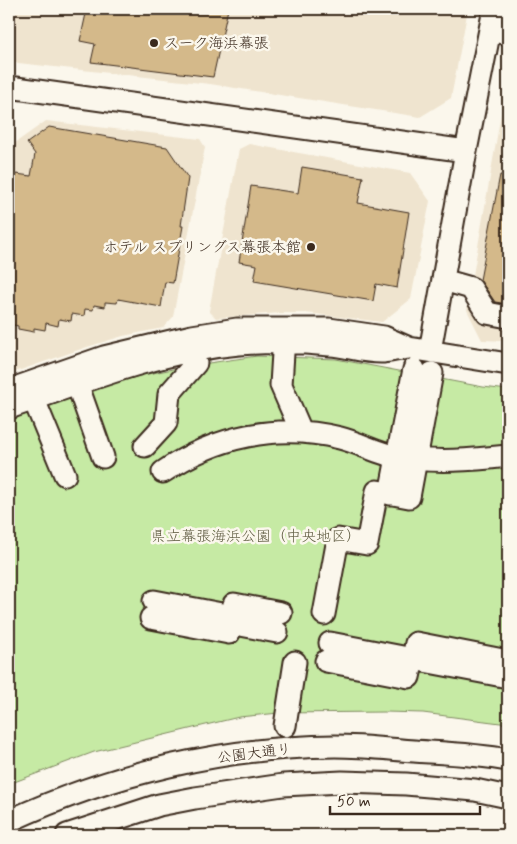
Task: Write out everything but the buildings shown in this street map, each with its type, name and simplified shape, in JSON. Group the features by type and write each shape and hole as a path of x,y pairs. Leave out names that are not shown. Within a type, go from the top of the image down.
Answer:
{"street":[{"path":"420,350 443,280 466,151 499,22"},
{"path":"9,88 466,151"},
{"path":"443,280 471,288 486,313 508,317"},
{"path":"9,390 104,357 192,336 237,329 329,329 384,336 420,350"},
{"path":"9,408 110,372 154,359 199,349 239,344 330,345 381,352 420,350 508,364"},
{"path":"283,353 281,385 301,431"},
{"path":"145,446 166,424 169,394 196,363"},
{"path":"324,614 338,539 368,544 378,491 409,497 407,458 423,371"},
{"path":"80,392 103,457"},
{"path":"37,408 65,475"},
{"path":"163,472 181,460 229,439 276,431 301,431 342,438 407,458 475,460 508,456"},
{"path":"152,610 185,616 279,622"},
{"path":"328,652 357,657 413,659 416,643 476,663 508,677"},
{"path":"476,663 508,661"},
{"path":"285,726 295,662"},
{"name":"公園大通り","path":"9,821 76,794 145,772 179,763 278,749 336,746 380,748 481,755 508,760"},
{"path":"67,835 159,805 284,785 342,782 406,784 475,790 508,796"}],"shaded area":[{"path":"9,9 468,9 451,98 420,117 210,84 9,62"},
{"path":"508,73 508,341 482,340 467,310"},
{"path":"46,121 200,139 205,147 173,317 163,328 123,336 9,374 9,177 15,143"},
{"path":"249,144 410,173 430,201 411,299 382,322 306,313 216,318 209,311 239,149"}],"green space":[{"name":"県立幕張海浜公園（中央地区）","path":"257,356 336,359 508,390 508,724 423,713 386,712 279,713 239,717 94,752 9,784 9,419 18,418 18,415 88,390 143,375"}],"place":[{"name":"スーク海浜幕張","path":"154,43"},
{"name":"ホテル スプリングス幕張本館","path":"311,247"}]}
